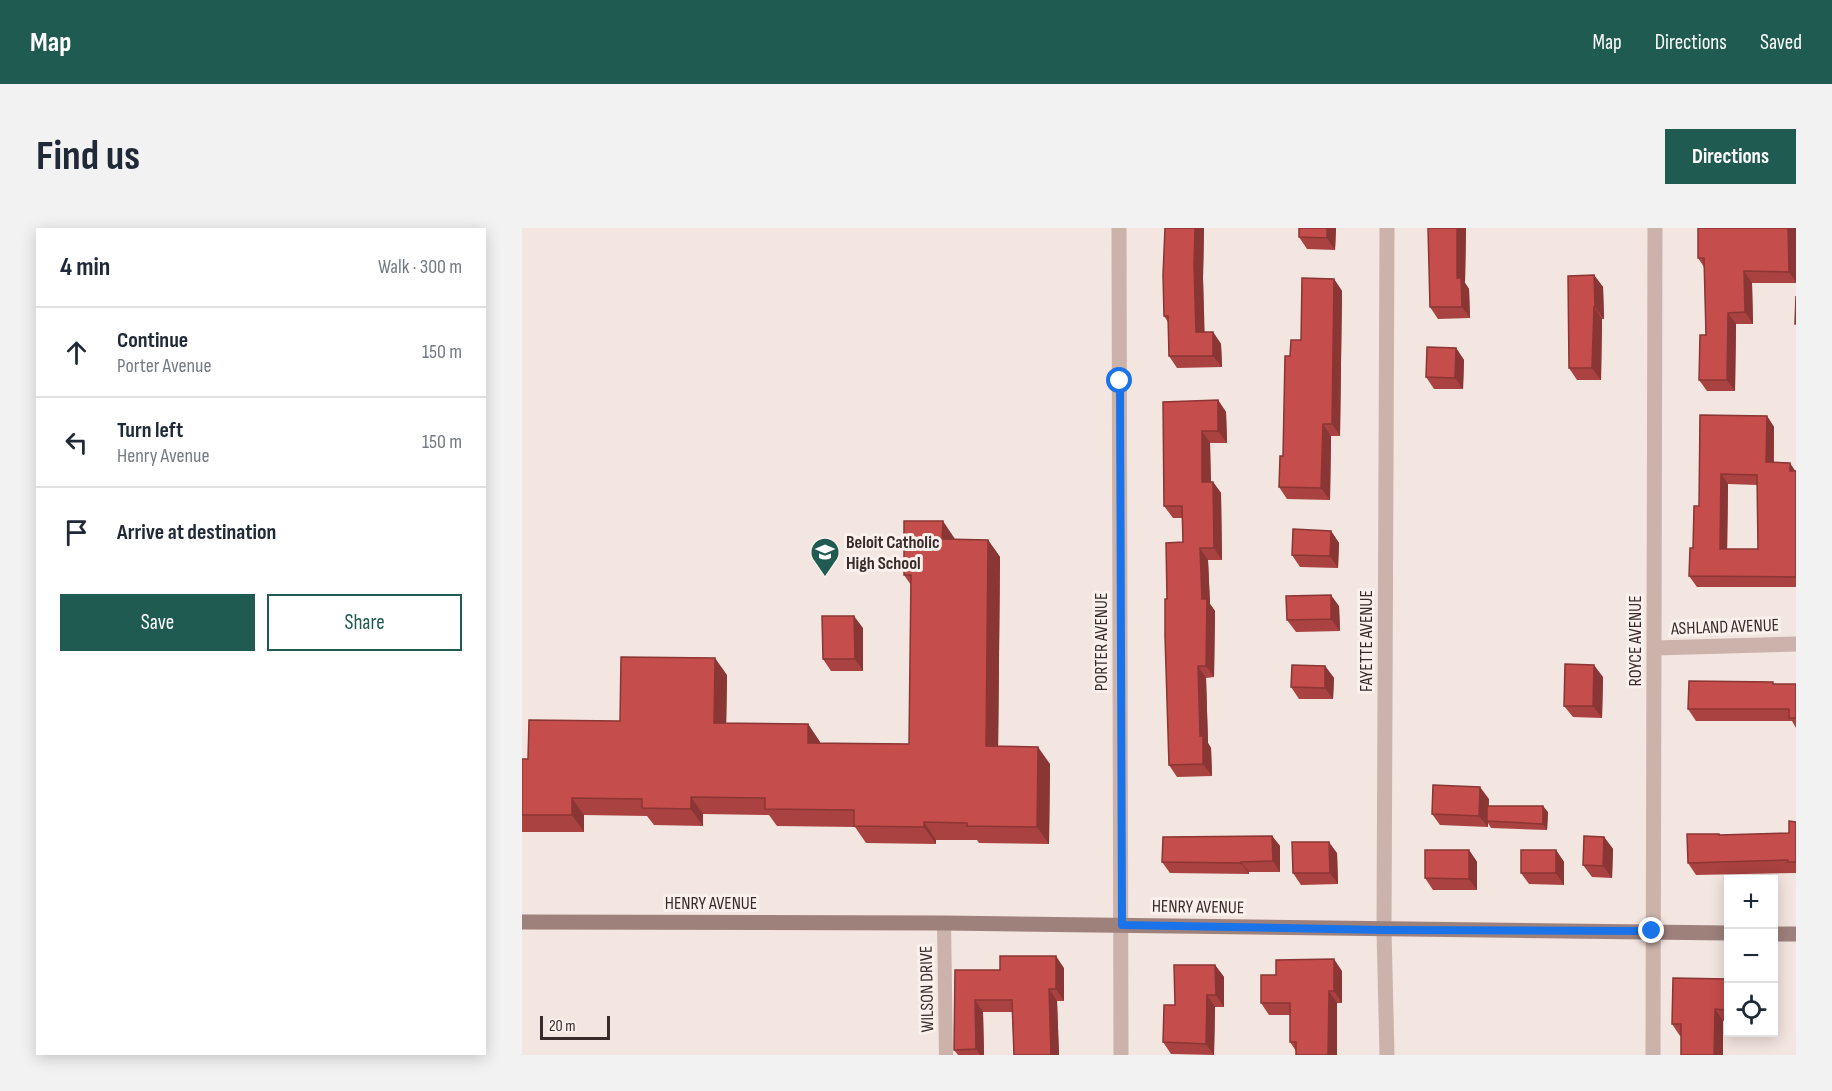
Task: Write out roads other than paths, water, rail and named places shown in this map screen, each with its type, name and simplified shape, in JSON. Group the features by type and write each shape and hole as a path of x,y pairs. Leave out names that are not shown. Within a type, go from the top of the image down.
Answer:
{"street":[{"name":"PORTER AVENUE","path":"1119,228 1122,925 1120,1055"},
{"name":"FAYETTE AVENUE","path":"1387,228 1384,930 1387,1055"},
{"name":"ROYCE AVENUE","path":"1653,1055 1655,228"},
{"name":"ASHLAND AVENUE","path":"1655,648 1796,644"},
{"name":"HENRY AVENUE","path":"522,922 944,923 1724,933"},
{"path":"1778,934 1796,934"}],"lane":[{"name":"WILSON DRIVE","path":"944,923 946,1055"}],"place":[{"name":"Beloit Catholic High School","path":"825,578"}]}
